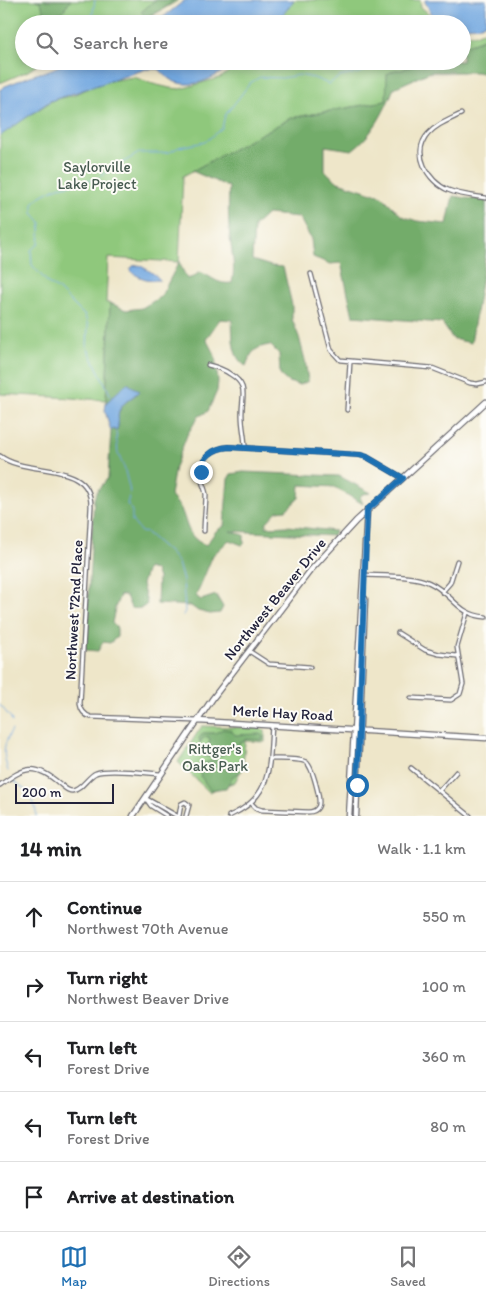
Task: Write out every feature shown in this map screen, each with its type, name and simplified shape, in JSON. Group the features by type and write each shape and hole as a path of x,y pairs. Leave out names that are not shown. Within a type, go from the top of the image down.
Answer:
{"main road":[{"name":"Northwest Beaver Drive","path":"133,816 213,698 310,571 367,510 486,402"},
{"path":"349,816 367,510"},
{"path":"356,816 364,575"},
{"name":"Merle Hay Road","path":"198,721 486,738"}],"street":[{"path":"461,114 436,126 426,135 421,148 423,165 434,180 447,190 486,198"},
{"path":"311,274 331,350 340,360 432,368 470,383 486,382"},
{"path":"347,410 350,362"},
{"path":"208,365 222,368 241,381 243,390 244,448"},
{"path":"204,530 206,497 201,476 203,464 211,453 220,448 364,455 403,478"},
{"name":"Northwest 72nd Place","path":"0,456 15,465 77,478 88,489 90,495 91,506 80,704 85,714 91,717 198,721"},
{"path":"442,592 450,583 457,561"},
{"path":"364,575 423,580 433,584 467,613 486,617"},
{"path":"411,698 447,700 458,697 462,692 463,684 457,656 457,642 467,613"},
{"path":"398,633 425,650 457,656"},
{"path":"248,651 269,664 310,667"},
{"path":"229,816 251,803 260,793 266,781 270,759 272,725"},
{"path":"251,803 259,810 308,812 318,807 319,798 311,768 308,764 301,760 270,759"},
{"path":"411,768 470,816"},
{"path":"0,785 16,773 30,769 44,771 65,789 71,791 78,789 89,777 98,772 161,774"},
{"path":"439,791 456,772"},
{"path":"145,798 151,806 167,816"},
{"path":"145,798 178,816 181,804 185,802 188,806 186,816"}],"green space":[{"path":"0,0 179,0 153,15 15,15 15,70 30,70 0,83"},
{"path":"35,0 71,0 62,12 51,15 43,10 41,2"},
{"path":"155,0 175,0 150,15 144,15 141,12"},
{"path":"291,0 420,0 421,7 430,15 280,15"},
{"path":"486,30 486,38 471,44 471,34 478,34"},
{"path":"486,38 486,74 477,72 430,72 394,88 372,130 352,150 325,146 325,171 338,182 382,196 402,216 417,221 447,224 453,196 486,200 486,252 471,343 453,339 442,323 353,316 341,263 330,264 313,257 311,239 299,217 267,214 254,226 252,260 271,266 283,267 292,305 292,319 305,360 308,381 300,385 288,382 280,375 279,354 270,345 254,351 246,366 235,352 232,320 220,319 206,339 215,356 218,381 217,391 208,411 198,417 187,435 175,467 170,495 180,507 191,534 199,542 206,545 216,531 224,526 228,479 231,474 243,472 339,476 371,493 363,494 360,497 363,504 334,487 300,485 299,498 286,510 277,511 266,523 266,527 288,526 335,531 333,536 230,531 244,535 244,544 229,540 213,555 196,596 201,600 216,595 223,607 220,613 210,614 198,611 191,606 157,604 158,578 155,570 147,568 142,584 147,604 139,608 131,608 126,596 120,595 112,623 117,628 117,637 110,643 103,642 98,651 85,650 94,499 97,491 108,478 111,431 113,429 116,431 117,429 118,414 122,407 137,394 128,383 106,403 110,303 126,310 142,308 161,296 179,262 187,279 200,272 219,282 232,283 234,268 228,209 229,187 192,171 291,118 386,101 387,74 395,70 471,70 471,44"},
{"name":"Saylorville Lake Project","path":"230,70 402,70 386,101 291,118 183,176 179,262 108,258 106,303 110,303 106,400 0,394 0,135 53,100 73,95 103,82 134,77 153,84 181,89 222,77"},
{"name":"Rittger's Oaks Park","path":"202,726 265,730 265,742 245,741 243,766 235,782 209,792 178,762"},
{"path":"223,729 231,730 235,735 260,734 263,736 263,740 247,739 222,755 208,757 201,754 201,751 207,748 210,740 209,737 204,737 200,743 199,738 203,733 215,733"},
{"path":"214,760 218,761 225,770 232,769 242,761 244,765 241,772 233,776 226,788 210,790 201,777 199,765"}],"water":[{"path":"185,0 294,0 283,15 166,15"},
{"path":"425,0 486,0 486,23 481,26 471,27 471,15 433,15"},
{"path":"50,70 143,70 50,101 0,136 0,90 33,75"},
{"path":"160,70 226,70 197,83 179,83 166,77"},
{"path":"139,265 160,280 144,278 130,270 133,266"},
{"path":"127,383 139,391 121,408 118,414 117,429 116,431 113,429 111,431 105,411 106,403"}],"waterway":[{"path":"92,15 95,0"},
{"path":"111,396 87,347 88,326 85,316 58,289 49,284 32,265 31,250 39,244 41,222 33,213 33,203 41,196 58,187 94,180 139,153 170,152 179,147 205,142 222,128 225,115 250,83 260,77 282,78 299,75 329,84 339,77 367,70"},
{"path":"116,432 118,454 124,467 129,487 130,493 127,504 132,511 132,521 141,532 147,533 170,553 178,563 183,581 185,611 183,615"},
{"path":"0,705 12,722"},
{"path":"8,771 4,750 12,730"},
{"path":"12,780 27,791 34,804 36,816"}],"route":[{"path":"201,472 205,459 211,453 220,448 229,447 364,455 403,478 367,510 357,785"}]}
